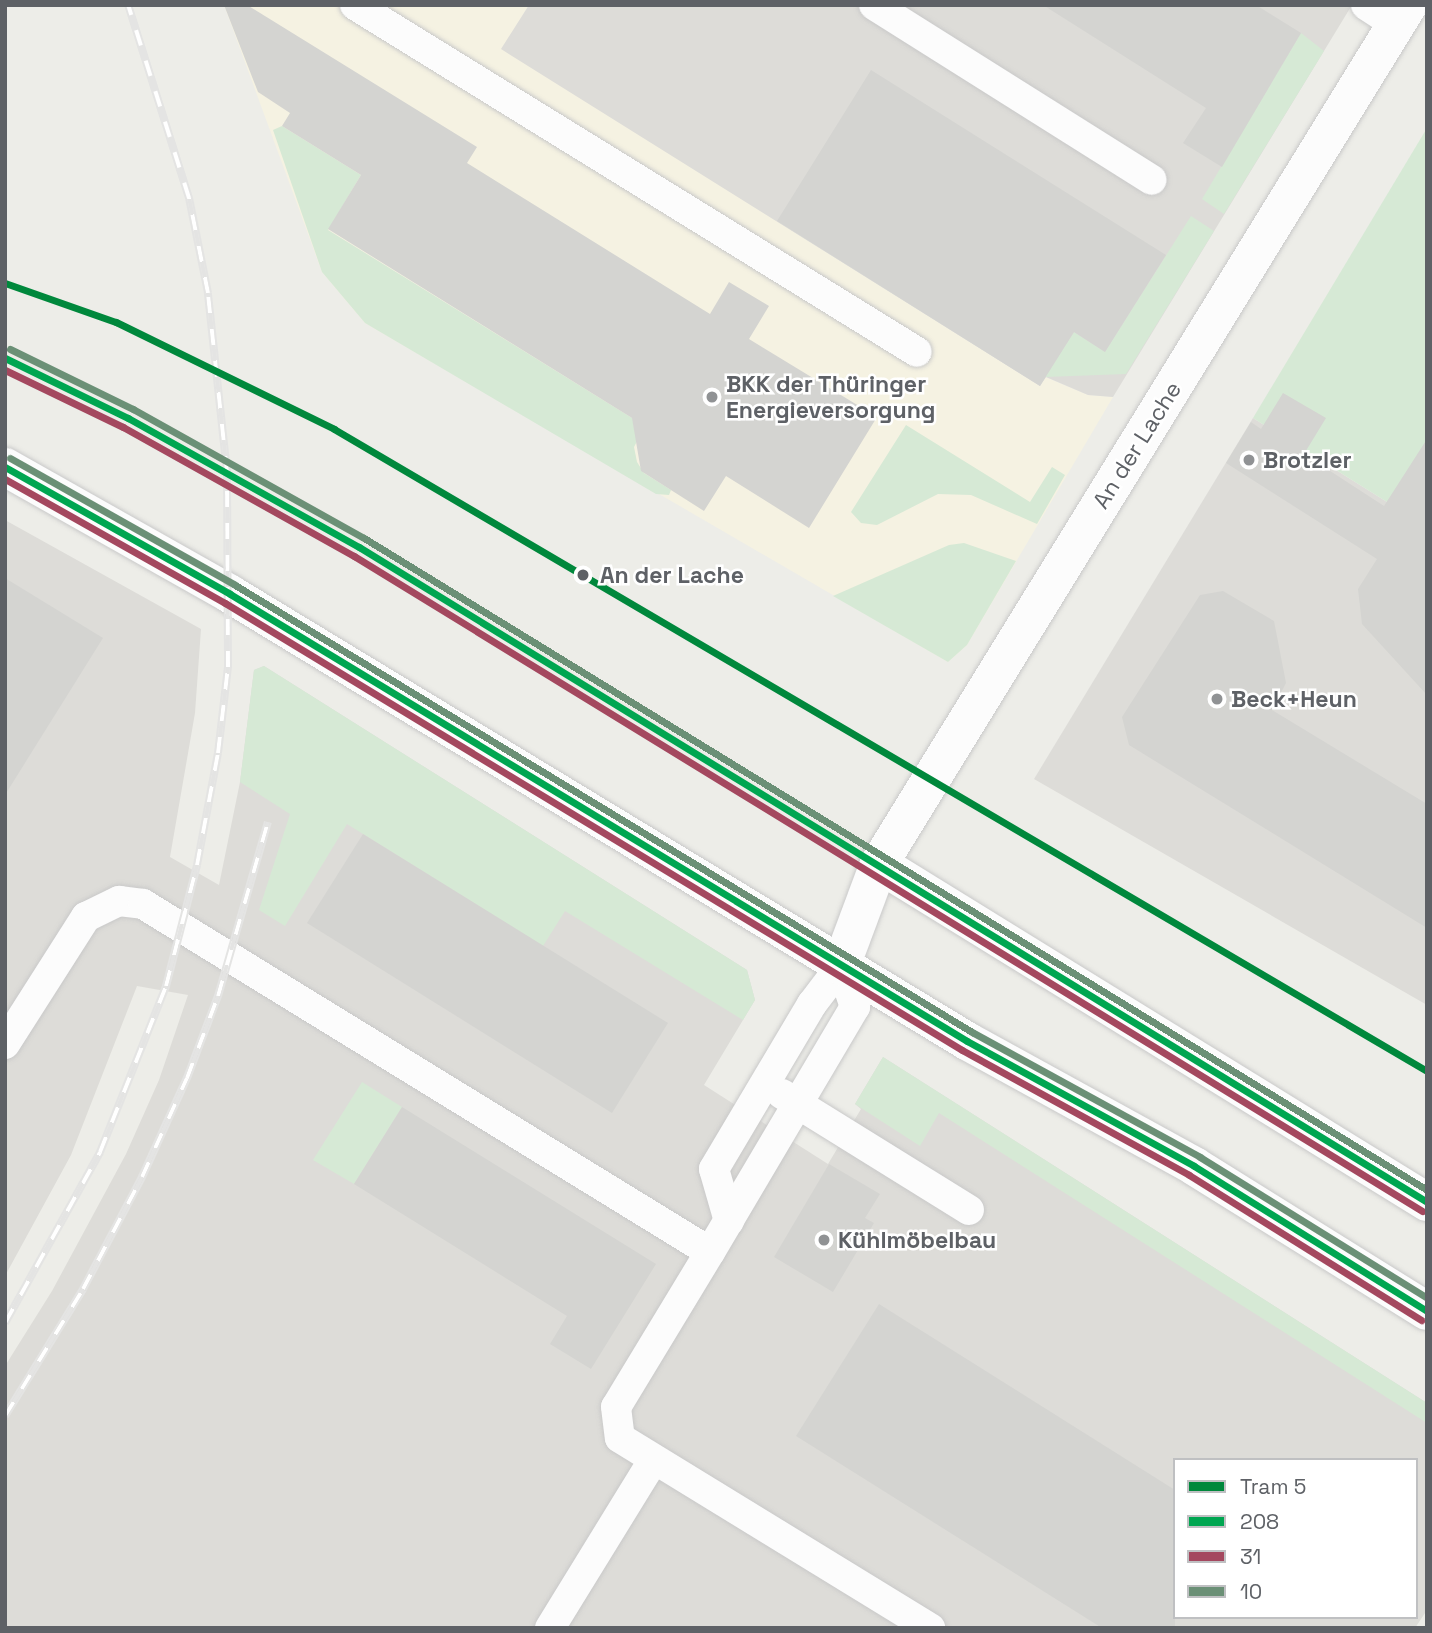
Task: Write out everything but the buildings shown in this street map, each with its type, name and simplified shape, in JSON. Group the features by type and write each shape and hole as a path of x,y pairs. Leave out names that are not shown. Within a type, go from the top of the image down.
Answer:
{"main road":[{"name":"An der Lache","path":"841,966 879,864 1401,13"},
{"path":"5,467 197,575 841,966 1194,1166 1427,1311"},
{"path":"879,864 1427,1202"}],"lane":[{"path":"355,5 918,352"},
{"path":"874,5 1152,180"},
{"path":"5,1044 86,917 119,901 143,905 710,1252"},
{"path":"729,1221 714,1169 812,1004 841,966"},
{"path":"841,966 855,1007 616,1408 621,1438 930,1628"},
{"path":"764,1083 969,1210"},
{"path":"550,1628 654,1459"}],"shaded area":[{"path":"224,5 529,5 502,49 1040,386 1045,377 1088,395 1113,397 967,645 948,662 365,323 322,272"},
{"path":"529,5 1352,5 1113,397 1088,395 1046,377 1040,386 501,49"},
{"path":"1253,418 1427,527 1427,1005 1034,779"},
{"path":"5,520 201,629 195,713 170,857 219,885 240,782 254,670 264,666 747,970 755,1000 704,1085 828,1164 861,1109 855,1104 883,1057 1427,1403 1427,1610 1415,1628 5,1628 5,1366 52,1291 126,1154 159,1080 188,995 137,986 71,1155 5,1276"}],"green space":[{"path":"1301,33 1324,51 1224,214 1202,199"},
{"path":"282,126 361,175 328,230 645,426 634,447 637,462 644,473 671,490 669,495 656,494 365,323 322,272 273,130"},
{"path":"1427,128 1427,527 1253,418"},
{"path":"1191,216 1214,231 1126,374 1045,377 1074,332 1105,352"},
{"path":"906,425 1030,502 1052,467 1065,475 1037,524 971,495 938,494 877,525 861,523 851,512"},
{"path":"964,543 1016,561 967,645 948,662 833,596 949,545"},
{"path":"264,666 747,970 755,1000 743,1020 565,911 543,946 347,824 285,926 259,910 290,814 240,782 254,670"},
{"path":"883,1057 1427,1403 1427,1423 939,1113 920,1146 855,1104"},
{"path":"362,1082 402,1107 354,1184 313,1160"}],"railway":[{"path":"5,1323 100,1152 166,986 197,865 218,753 228,667 227,472 208,293 189,198 128,5"},
{"path":"5,1416 83,1289 142,1177 187,1078 218,996 268,822"}],"tram line":[{"name":"5","path":"5,283 116,322 334,429 1427,1071"}],"transit line":[{"name":"10","path":"10,349 133,409 364,538 1427,1190"},
{"name":"208","path":"5,358 128,418 359,547 1427,1202"},
{"name":"31","path":"5,370 123,427 354,556 1422,1211"},
{"name":"10","path":"10,458 235,585 972,1032 1200,1157 1427,1298"},
{"name":"208","path":"5,467 230,594 967,1041 1194,1166 1427,1311"},
{"name":"31","path":"5,479 225,603 962,1050 1189,1175 1421,1320"}],"place":[{"name":"BKK der Thüringer Energieversorgung","path":"712,397"},
{"name":"Brotzler","path":"1249,460"},
{"name":"An der Lache","path":"583,575"},
{"name":"Beck+Heun","path":"1217,699"},
{"name":"Kühlmöbelbau","path":"824,1240"}]}
